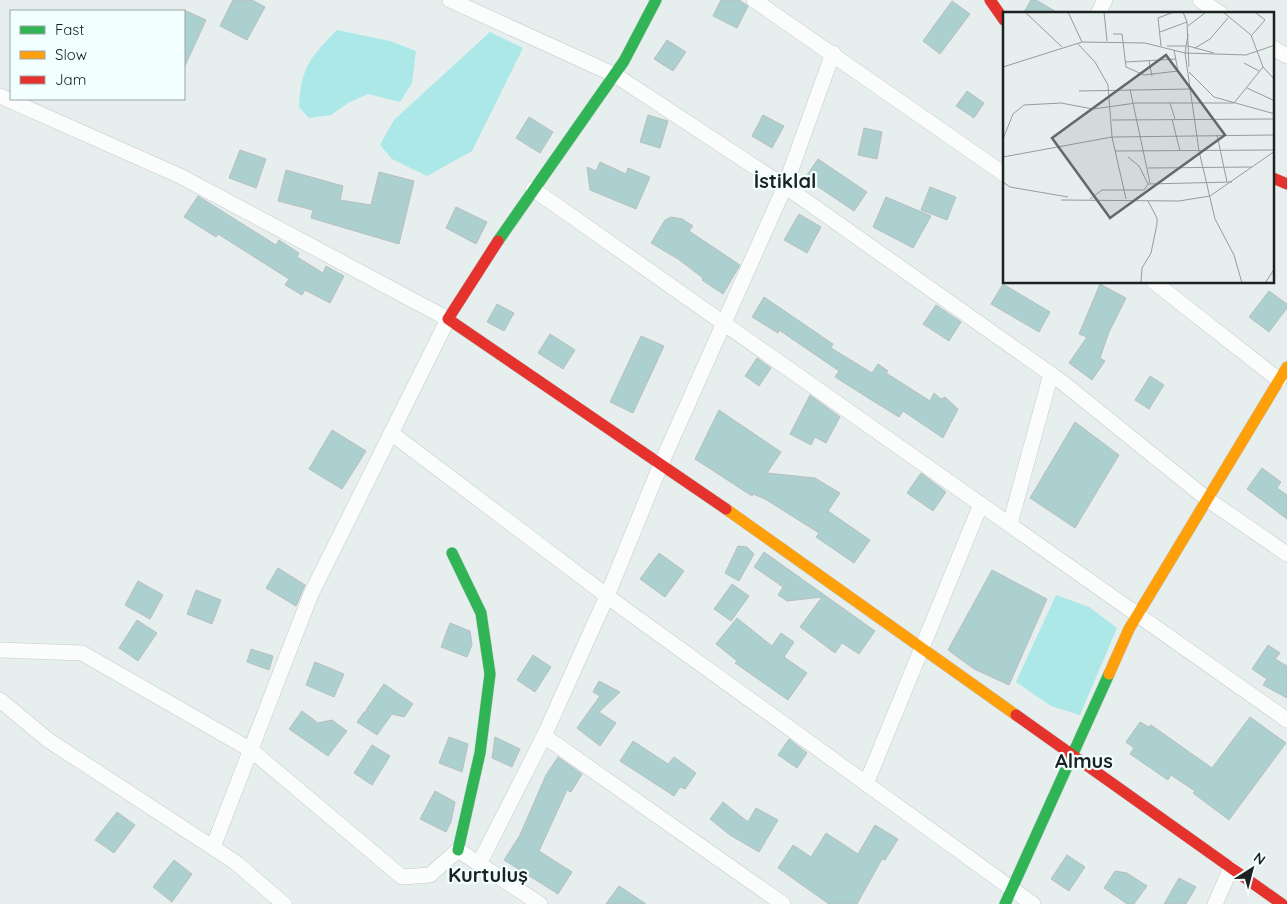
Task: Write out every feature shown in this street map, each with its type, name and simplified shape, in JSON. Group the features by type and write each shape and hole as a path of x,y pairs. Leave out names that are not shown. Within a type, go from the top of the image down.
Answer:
{"street":[{"path":"450,0 615,75 785,186 1050,374 1207,499 1287,554"},
{"path":"213,847 311,594 448,319 534,189 615,75 656,0"},
{"path":"754,0 1003,173"},
{"path":"990,0 1003,19"},
{"path":"1099,12 1105,0"},
{"path":"1200,0 1218,12"},
{"path":"1274,49 1287,56"},
{"path":"479,864 544,736 607,596 661,464 785,186 833,54"},
{"path":"0,96 180,176 448,319 661,464 1282,904"},
{"path":"1274,178 1287,184"},
{"path":"534,189 1287,720"},
{"path":"1157,284 1279,380"},
{"path":"1005,904 1130,628 1287,367"},
{"path":"1010,524 1050,374"},
{"path":"391,433 607,596 1033,904"},
{"path":"866,784 920,647 981,504"},
{"path":"0,650 82,653 251,750 402,877 430,875 458,850 480,754 490,674 481,612 452,553"},
{"path":"0,700 48,740 235,862 284,904"},
{"path":"544,736 783,904"},
{"path":"458,850 540,904"},
{"path":"1215,904 1231,868"}],"shaded area":[{"path":"337,30 390,41 416,51 412,83 400,102 368,94 348,103 331,115 309,118 299,107 305,72 320,48"},
{"path":"490,32 523,48 472,151 427,176 392,159 380,145 394,120"},
{"path":"1056,595 1089,607 1117,628 1080,715 1051,706 1016,682"}],"building":[{"path":"233,0 252,0 265,7 247,40 220,26"},
{"path":"721,0 739,0 748,6 737,28 713,16"},
{"path":"1031,0 1036,0 1057,12 1024,12"},
{"path":"952,1 970,14 940,54 923,41"},
{"path":"185,10 206,20 185,66"},
{"path":"667,40 686,52 673,71 654,59"},
{"path":"967,91 984,103 974,118 956,106"},
{"path":"648,115 668,121 660,148 640,142"},
{"path":"763,115 784,126 772,148 752,136"},
{"path":"529,117 553,132 540,153 516,138"},
{"path":"864,128 882,132 877,159 858,155"},
{"path":"240,150 266,159 256,188 229,178"},
{"path":"818,159 867,192 854,211 805,178"},
{"path":"600,162 626,174 628,168 650,177 636,209 590,190 587,167 596,171"},
{"path":"286,170 343,186 340,200 371,205 379,172 414,181 399,244 311,218 313,210 278,201"},
{"path":"930,187 956,197 947,220 921,210"},
{"path":"198,196 276,245 279,240 299,253 297,257 323,273 326,266 344,276 330,303 305,290 302,295 285,285 289,279 218,234 216,237 184,217"},
{"path":"886,197 931,216 913,248 873,227"},
{"path":"456,207 487,222 476,244 446,228"},
{"path":"799,214 821,227 807,253 784,240"},
{"path":"671,217 682,219 693,226 689,231 740,265 723,294 702,280 703,278 678,259 651,243 665,220"},
{"path":"1003,284 1050,312 1039,332 991,304"},
{"path":"1100,284 1126,298 1109,332 1100,358 1105,361 1092,380 1069,363 1087,337 1079,334"},
{"path":"1269,291 1287,304 1287,308 1269,332 1249,317"},
{"path":"764,297 833,344 831,348 872,373 878,364 888,371 886,373 930,401 934,393 941,399 945,397 958,409 943,438 903,411 899,417 835,377 839,371 779,330 778,333 752,317"},
{"path":"497,304 514,313 504,331 487,322"},
{"path":"936,305 961,322 949,341 923,324"},
{"path":"550,334 575,350 563,369 538,353"},
{"path":"641,336 664,346 633,413 610,402"},
{"path":"757,358 771,368 759,386 745,376"},
{"path":"1150,376 1164,385 1149,409 1135,400"},
{"path":"810,395 840,417 826,443 815,437 811,445 790,434"},
{"path":"719,410 781,452 767,473 815,478 840,493 828,511 870,540 854,563 816,537 819,533 765,499 753,494 752,496 695,459"},
{"path":"1075,422 1119,455 1075,528 1030,498"},
{"path":"332,430 366,451 342,489 309,469"},
{"path":"1262,468 1281,482 1277,488 1287,495 1287,519 1247,489"},
{"path":"921,473 946,492 933,511 907,493"},
{"path":"738,546 747,547 754,554 739,581 725,573"},
{"path":"764,552 875,631 859,654 842,643 835,653 800,627 822,597 787,601 778,595 783,587 754,567"},
{"path":"659,553 684,571 665,597 640,579"},
{"path":"278,568 305,585 296,606 266,588"},
{"path":"992,570 1047,599 1009,685 974,669 948,650"},
{"path":"138,581 163,595 150,619 125,605"},
{"path":"732,584 749,596 731,621 714,609"},
{"path":"196,590 221,600 212,624 187,614"},
{"path":"737,618 772,646 781,633 794,642 784,657 807,673 788,700 735,663 737,661 716,644"},
{"path":"137,620 157,633 138,661 119,648"},
{"path":"450,623 470,631 472,645 467,657 441,647"},
{"path":"1268,645 1280,653 1275,659 1287,666 1287,698 1263,685 1267,679 1252,669"},
{"path":"251,649 273,656 269,670 247,662"},
{"path":"533,655 551,667 535,692 517,680"},
{"path":"315,662 344,674 334,697 306,685"},
{"path":"599,681 620,692 599,712 616,723 600,746 577,728 600,696 593,692"},
{"path":"384,684 413,704 404,717 392,714 377,735 357,722 364,712 369,711 366,710"},
{"path":"302,711 318,723 332,720 347,731 328,756 289,729"},
{"path":"1250,717 1286,743 1229,820 1193,793 1195,791 1171,775 1168,780 1130,754 1134,748 1126,742 1140,722 1149,727 1151,725 1212,768"},
{"path":"449,737 468,744 462,772 439,763"},
{"path":"495,737 520,749 512,767 492,758"},
{"path":"789,739 807,753 797,768 778,755"},
{"path":"633,741 668,764 674,757 696,773 685,789 680,787 674,796 620,761"},
{"path":"372,745 390,756 372,785 354,773"},
{"path":"558,757 582,774 571,792 567,790 539,851 572,872 558,894 504,860 520,835 546,775"},
{"path":"435,791 455,802 451,822 446,832 420,819"},
{"path":"723,802 748,822 756,808 778,820 759,852 730,835 710,819"},
{"path":"117,812 135,825 114,853 95,840"},
{"path":"875,825 898,839 885,860 882,859 857,904 829,904 778,868 793,845 811,857 826,833 858,854"},
{"path":"1067,855 1085,867 1069,891 1051,879"},
{"path":"174,860 192,874 172,902 153,887"},
{"path":"1115,871 1127,873 1147,886 1134,904 1127,904 1104,888"},
{"path":"1179,878 1196,887 1186,904 1164,904"},
{"path":"619,886 646,904 606,904"}],"traffic: fast":[{"path":"498,241 624,61 656,0"},
{"path":"452,553 481,613 490,674 480,753 458,850"},
{"path":"1005,904 1109,674"}],"traffic: slow":[{"path":"1109,674 1129,629 1287,367"},
{"path":"726,509 1016,715"}],"traffic: jam":[{"path":"990,0 1003,19"},
{"path":"1274,178 1287,184"},
{"path":"498,241 448,319 726,509"},
{"path":"1016,715 1282,904"}],"district":[{"name":"İstiklal","path":"785,180"},
{"name":"Almus","path":"1084,760"},
{"name":"Kurtuluş","path":"488,874"}]}
